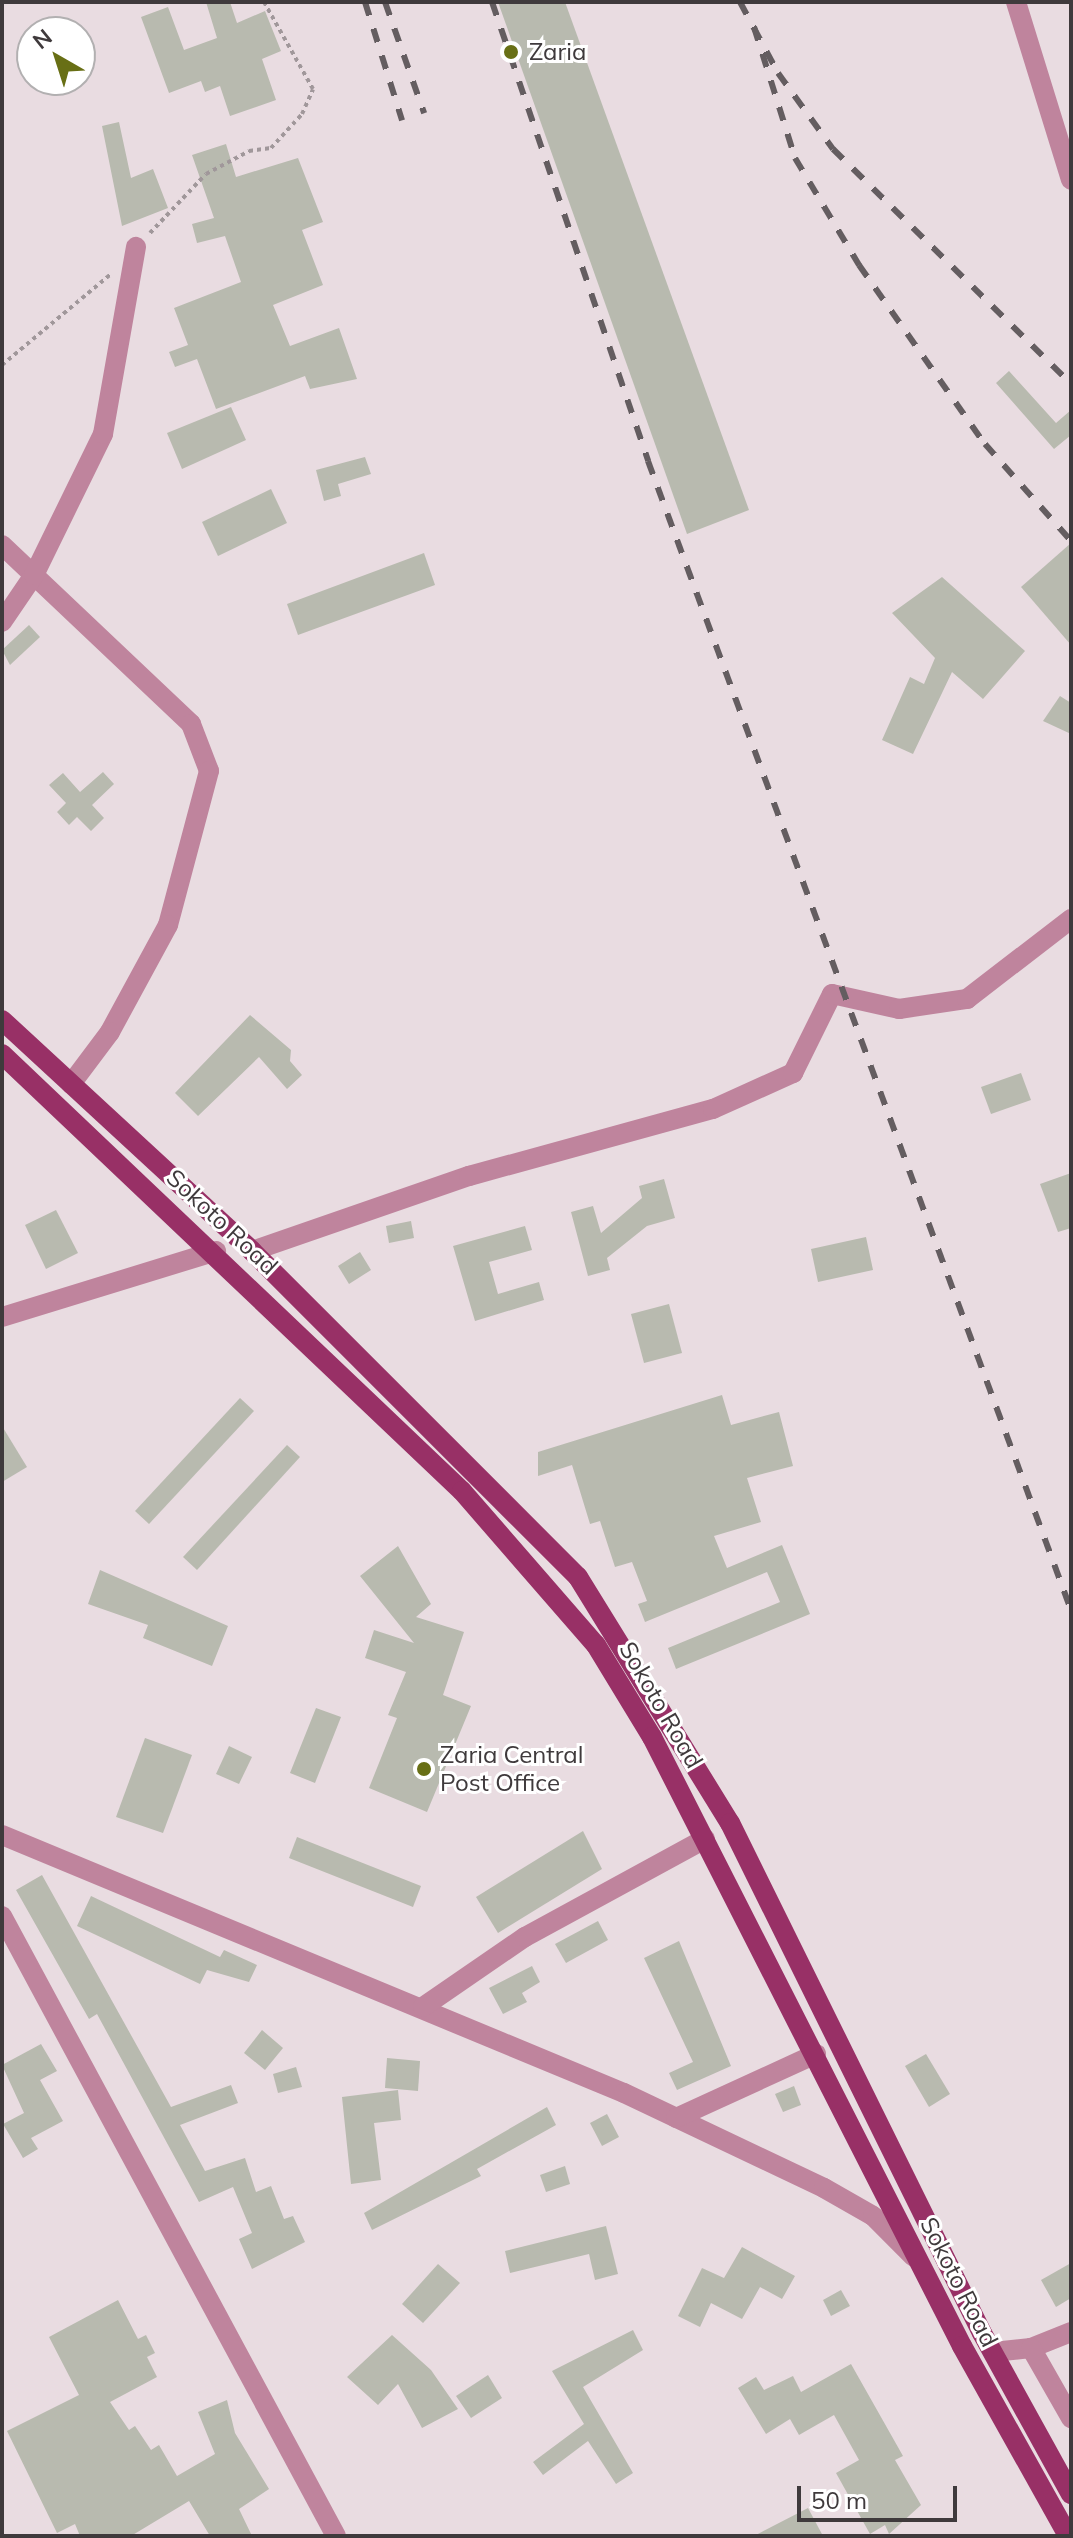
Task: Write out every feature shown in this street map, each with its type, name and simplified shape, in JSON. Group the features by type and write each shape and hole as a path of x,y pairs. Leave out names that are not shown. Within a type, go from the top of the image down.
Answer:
{"main road":[{"name":"Sokoto Road","path":"2,1020 252,1251 530,1523 616,1630 730,1823 993,2352 1071,2494"},
{"name":"Sokoto Road","path":"2,1054 216,1251 558,1593 652,1737 919,2261 1068,2536"}],"street":[{"path":"1016,2 1071,180"},
{"path":"2,622 34,575 103,434 136,247"},
{"path":"2,545 191,724 209,771 168,925 110,1032 71,1084"},
{"path":"252,1251 469,1176 713,1109 793,1073 832,994 899,1009 967,999 1071,919"},
{"path":"2,1317 216,1251"},
{"path":"2,1835 423,2007 676,2118 873,2216 919,2261"},
{"path":"423,2007 525,1937 705,1839"},
{"path":"2,1916 336,2536"},
{"path":"676,2118 816,2054"},
{"path":"993,2352 1031,2348 1071,2332"},
{"path":"1031,2348 1071,2418"}],"path":[{"path":"2,365 136,247 206,174 249,151 271,148 302,114 313,89 264,2"}],"building":[{"path":"206,2 230,2 237,23 265,11 281,51 262,59 276,100 230,116 220,86 205,92 201,81 169,93 141,17 168,7 184,50 217,38"},
{"path":"498,2 565,2 749,510 687,534"},
{"path":"119,122 131,178 153,169 168,208 122,226 102,126"},
{"path":"226,144 236,177 298,158 323,222 302,230 323,285 273,305 290,346 339,328 357,379 310,389 305,376 216,409 197,359 175,367 169,352 188,345 174,308 241,282 225,236 197,243 192,224 214,218 192,155"},
{"path":"1009,371 1056,423 1071,410 1071,435 1054,449 996,383"},
{"path":"231,407 246,440 182,469 167,433"},
{"path":"365,457 371,474 338,484 341,496 324,501 316,470"},
{"path":"271,489 287,523 218,556 202,522"},
{"path":"1071,543 1071,645 1021,587"},
{"path":"424,553 435,585 298,635 287,604"},
{"path":"942,577 1025,651 983,699 952,672 913,754 882,740 910,677 924,684 935,658 892,613"},
{"path":"29,625 40,637 10,665 2,650"},
{"path":"1060,696 1071,703 1071,734 1043,721"},
{"path":"103,772 114,784 92,805 104,818 91,831 77,817 69,825 57,812 66,803 49,785 63,773 80,792"},
{"path":"250,1015 291,1050 290,1061 302,1075 287,1089 259,1057 198,1116 175,1093"},
{"path":"1021,1073 1031,1100 991,1114 981,1087"},
{"path":"1071,1173 1071,1228 1058,1232 1040,1184"},
{"path":"664,1179 675,1218 647,1226 607,1258 610,1270 588,1276 571,1212 593,1206 601,1233 642,1198 639,1186"},
{"path":"56,1210 78,1253 46,1269 25,1225"},
{"path":"411,1221 414,1238 389,1243 386,1226"},
{"path":"525,1226 532,1250 489,1262 498,1294 539,1282 544,1300 475,1321 453,1246"},
{"path":"866,1237 873,1270 818,1282 811,1249"},
{"path":"360,1252 371,1270 349,1284 338,1266"},
{"path":"669,1304 682,1353 644,1363 631,1314"},
{"path":"722,1395 731,1425 779,1412 793,1466 747,1478 761,1522 714,1536 727,1568 782,1545 810,1614 676,1669 668,1648 780,1602 767,1572 645,1622 638,1604 647,1601 632,1562 615,1567 600,1521 590,1524 572,1465 538,1476 538,1452"},
{"path":"240,1398 254,1411 149,1524 135,1511"},
{"path":"2,1426 27,1467 2,1482"},
{"path":"287,1445 300,1457 197,1570 183,1557"},
{"path":"398,1546 431,1604 416,1617 464,1632 443,1695 471,1706 427,1812 369,1788 397,1718 388,1715 406,1672 365,1658 374,1630 414,1643 360,1576"},
{"path":"100,1570 228,1626 212,1666 143,1638 148,1625 88,1604"},
{"path":"316,1708 341,1717 315,1783 290,1773"},
{"path":"145,1738 192,1755 163,1833 116,1817"},
{"path":"229,1746 252,1757 239,1784 216,1774"},
{"path":"583,1831 602,1869 498,1933 476,1897"},
{"path":"297,1837 421,1886 413,1907 289,1858"},
{"path":"42,1875 171,2107 231,2085 238,2103 180,2125 205,2171 245,2158 256,2192 271,2186 284,2219 293,2216 305,2242 252,2269 239,2239 252,2233 233,2187 199,2202 97,2014 89,2019 16,1890"},
{"path":"91,1896 220,1957 224,1950 257,1965 249,1982 207,1970 200,1984 77,1926"},
{"path":"598,1921 608,1940 566,1963 555,1944"},
{"path":"679,1941 731,2066 677,2090 669,2073 693,2062 644,1958"},
{"path":"532,1966 540,1982 522,1993 527,2002 503,2014 489,1988"},
{"path":"262,2030 283,2048 265,2070 244,2053"},
{"path":"41,2044 57,2071 40,2080 63,2121 31,2138 38,2149 23,2158 3,2124 24,2113 2,2065"},
{"path":"926,2054 950,2094 929,2107 905,2066"},
{"path":"387,2058 420,2061 418,2091 385,2088"},
{"path":"296,2067 302,2087 278,2093 273,2074"},
{"path":"794,2086 801,2105 783,2112 775,2094"},
{"path":"398,2090 401,2120 374,2123 381,2180 351,2184 342,2097"},
{"path":"547,2107 556,2125 477,2169 481,2176 372,2230 364,2213"},
{"path":"607,2114 619,2137 602,2146 590,2123"},
{"path":"565,2166 570,2184 546,2192 540,2175"},
{"path":"606,2226 618,2274 595,2280 589,2254 510,2273 505,2251"},
{"path":"742,2247 795,2276 782,2299 760,2287 742,2319 711,2303 700,2327 678,2316 702,2268 724,2278"},
{"path":"1071,2263 1071,2298 1056,2307 1041,2280"},
{"path":"438,2264 460,2283 423,2323 402,2304"},
{"path":"841,2290 850,2306 831,2316 823,2300"},
{"path":"118,2300 138,2339 146,2335 155,2353 147,2357 157,2377 110,2402 129,2430 135,2426 151,2450 159,2445 177,2476 215,2454 198,2412 227,2400 235,2433 269,2489 239,2509 252,2536 210,2536 189,2501 131,2536 80,2536 75,2524 57,2533 7,2431 79,2395 49,2337"},
{"path":"633,2330 643,2350 583,2387 633,2473 616,2484 588,2441 543,2475 533,2462 584,2424 552,2371"},
{"path":"392,2335 431,2370 458,2409 422,2428 398,2384 378,2405 347,2377"},
{"path":"851,2364 903,2456 895,2460 921,2505 889,2534 885,2525 870,2534 836,2473 859,2460 834,2415 799,2435 790,2419 766,2434 738,2388 756,2377 764,2390 793,2376 801,2392"},
{"path":"488,2375 502,2398 471,2418 456,2396"},
{"path":"808,2508 823,2536 754,2536"}],"railway":[{"path":"365,2 402,120"},
{"path":"385,2 424,113"},
{"path":"492,2 648,461 1071,1610"},
{"path":"740,2 778,73 833,149 1071,384"},
{"path":"754,27 795,158 859,265 985,444 1071,541"}],"place":[{"name":"Zaria","path":"511,52"},
{"name":"Zaria Central Post Office","path":"424,1769"}]}
